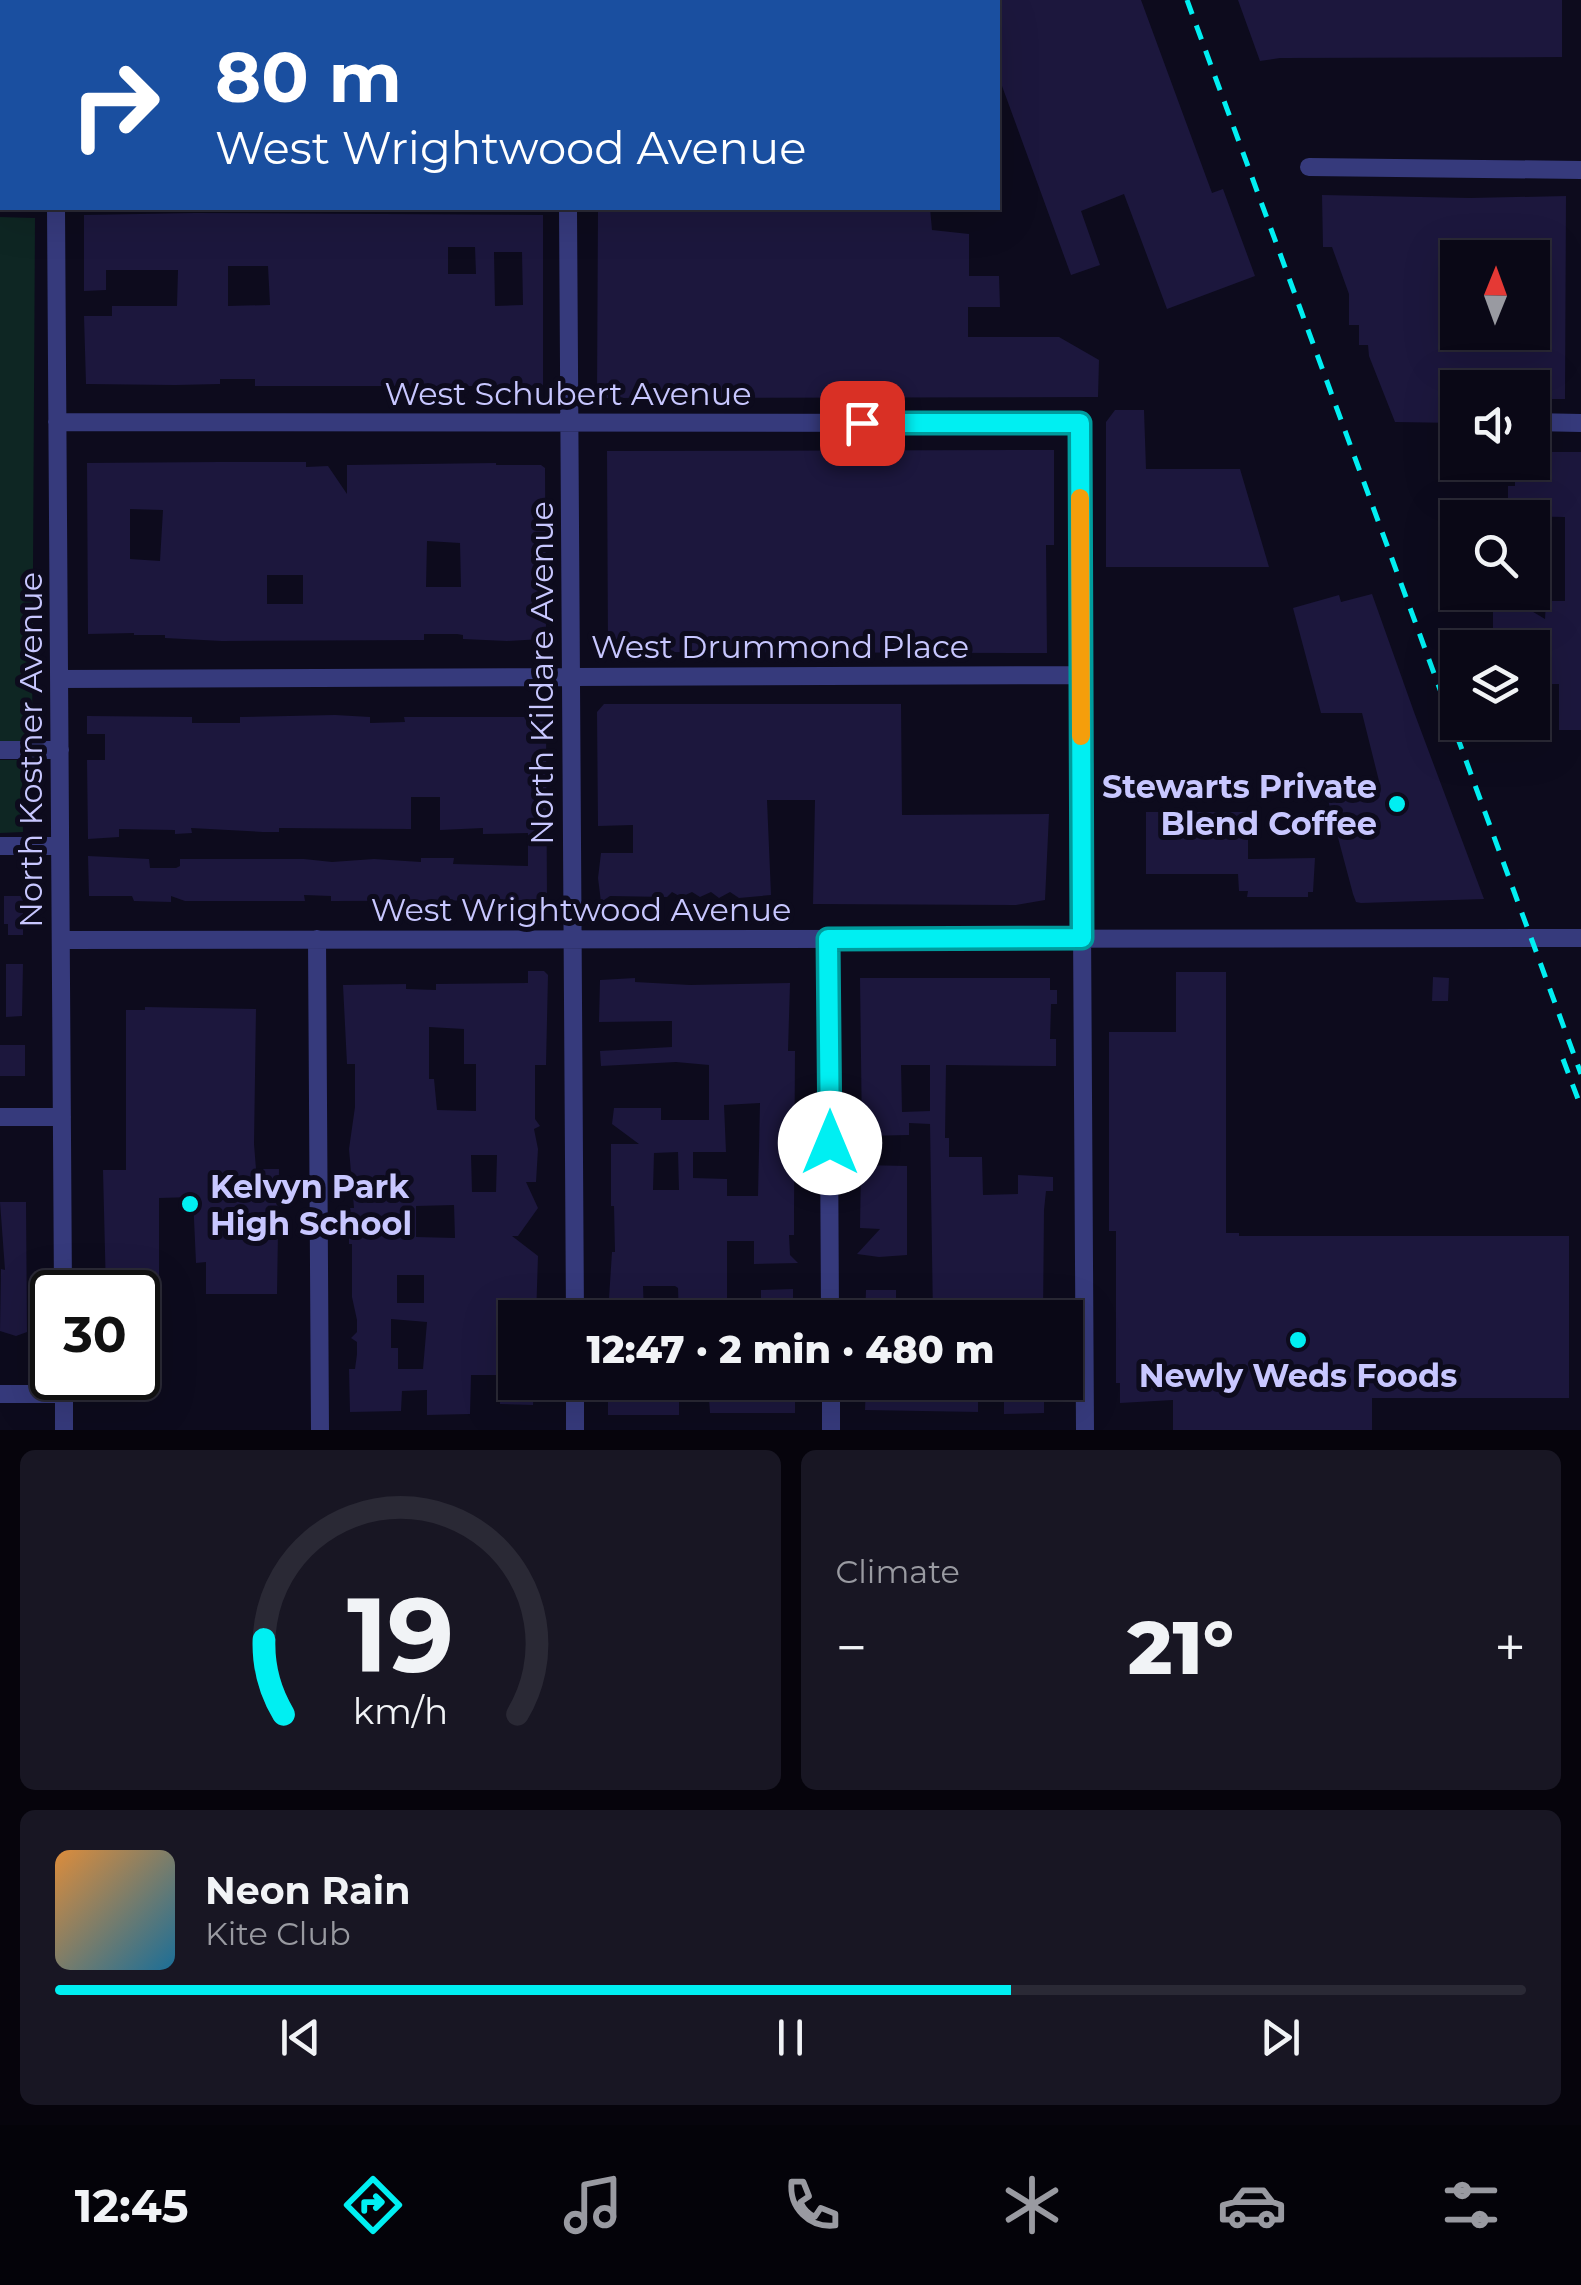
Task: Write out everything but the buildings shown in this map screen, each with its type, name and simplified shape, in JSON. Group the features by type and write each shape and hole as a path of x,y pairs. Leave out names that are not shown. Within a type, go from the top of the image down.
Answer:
{"street":[{"path":"1309,167 1581,170"},
{"name":"North Kostner Avenue","path":"56,210 63,1270"},
{"name":"North Kildare Avenue","path":"568,210 574,1300"},
{"name":"West Schubert Avenue","path":"57,422 1080,423 1080,675"},
{"path":"1550,422 1581,423"},
{"path":"1080,675 1085,1430"},
{"name":"West Drummond Place","path":"59,679 1080,675"},
{"path":"0,750 60,750"},
{"path":"0,846 60,846"},
{"name":"West Wrightwood Avenue","path":"61,940 1581,938"},
{"path":"828,939 830,1300"},
{"path":"317,940 320,1430"},
{"path":"0,1117 62,1118"},
{"path":"0,1394 30,1390"},
{"path":"64,1400 64,1430"},
{"path":"575,1400 575,1430"},
{"path":"831,1400 831,1430"}],"green space":[{"path":"0,217 35,218 32,745 0,744"},
{"path":"0,760 22,760 23,832 0,833"}],"railway":[{"path":"1187,0 1581,1074"},
{"path":"1563,1059 1581,1107"}],"slow traffic":[{"path":"1080,498 1081,736"}],"place":[{"name":"Stewarts Private Blend Coffee","path":"1397,804"},
{"name":"Kelvyn Park High School","path":"190,1204"},
{"name":"Newly Weds Foods","path":"1298,1340"}],"route":[{"path":"830,1143 828,939 1082,938 1080,423 862,423"}]}
